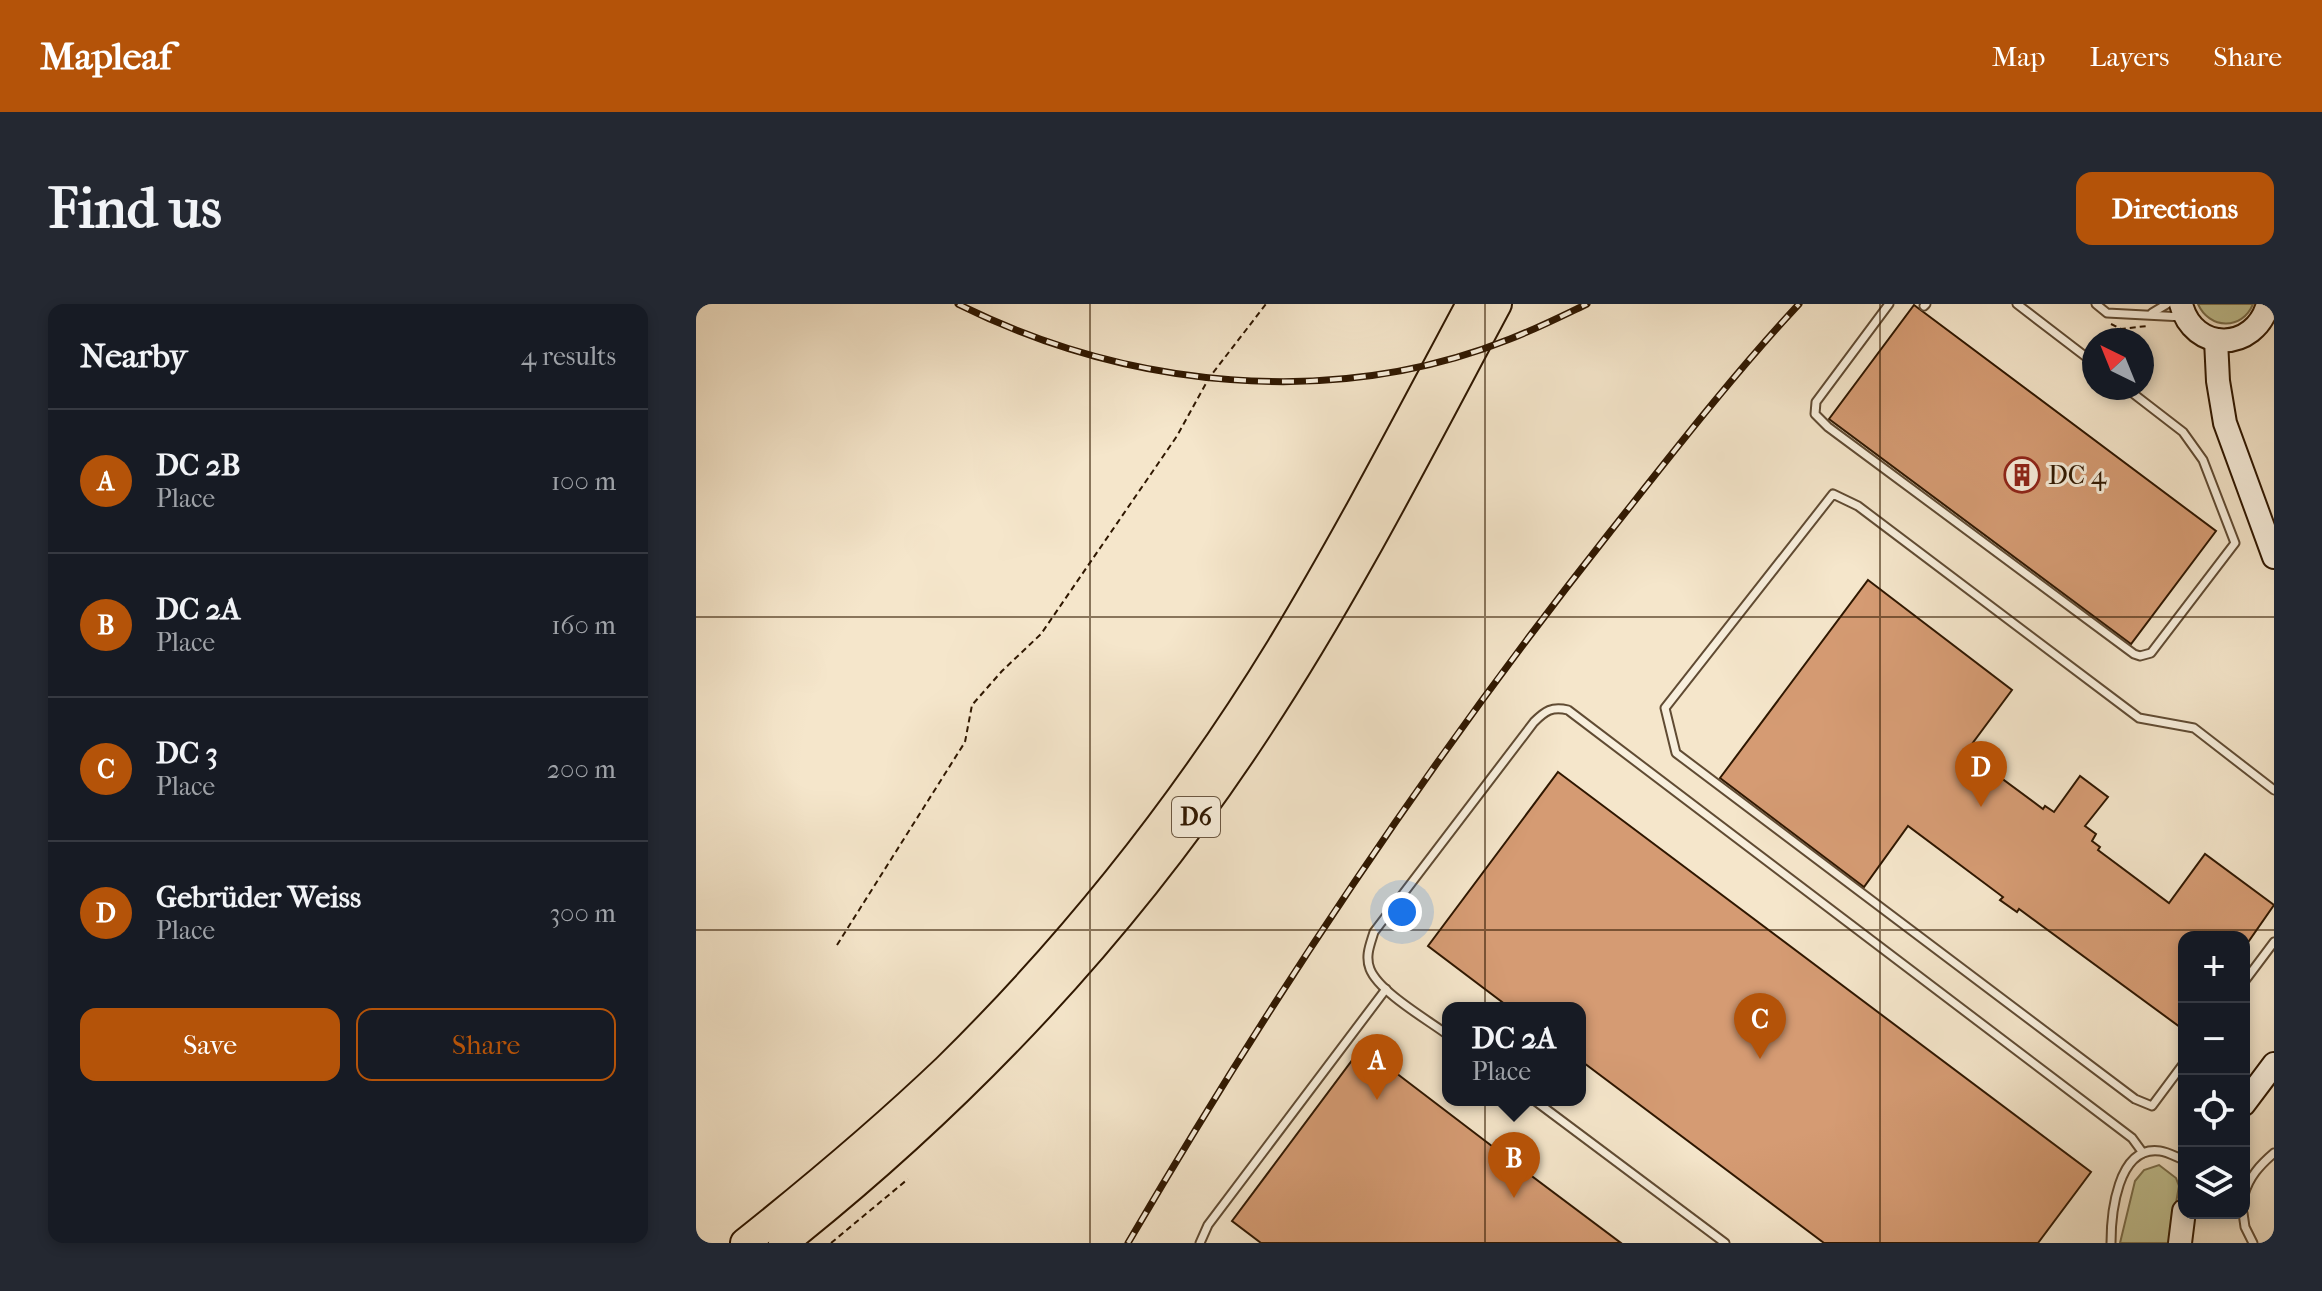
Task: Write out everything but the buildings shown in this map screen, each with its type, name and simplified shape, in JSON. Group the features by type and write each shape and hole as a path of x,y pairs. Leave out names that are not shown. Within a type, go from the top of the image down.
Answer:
{"highway":[{"name":"D6","path":"745,1243 794,1204 946,1069 1018,994 1135,857 1187,788 1280,650 1471,304"},
{"name":"D6","path":"783,1243 962,1087 1025,1022 1097,940 1205,804 1256,730 1348,579 1497,304"}],"main road":[{"path":"2183,310 2201,334 2216,340 2232,340 2245,335 2268,314"},
{"path":"2216,340 2219,390 2225,423 2274,557"},
{"path":"2251,495 2274,526"},
{"path":"2250,1096 2274,1064"},
{"path":"2180,1243 2183,1219"}],"lane":[{"path":"1889,304 1816,402 1815,414 1828,427 2140,656 2151,653 2235,543 2203,460 2183,432 2142,400"},
{"path":"2017,304 2082,354"},
{"path":"2096,304 2107,313 2183,310"},
{"path":"2152,313 2167,304"},
{"path":"2178,1071 2152,1106 2135,1099 1676,753 1665,708 1833,494 1858,506 2139,718 2194,728 2274,790"},
{"path":"1442,1031 1386,989 1371,971 1367,952 1374,932 1534,722 1547,709 1558,707 1568,710 2132,1138 2143,1153"},
{"path":"2250,974 2274,942"},
{"path":"1200,1243 1208,1225 1386,989"},
{"path":"1542,1106 1725,1243"},
{"path":"2111,1243 2115,1194 2128,1165 2143,1153 2157,1150 2178,1158"},
{"path":"2250,1179 2274,1153"},
{"path":"2244,1219 2253,1243"}],"path":[{"path":"837,945 965,742 972,705 1041,634 1177,436 1209,378 1266,304"},
{"path":"831,1243 908,1179"}],"green space":[{"path":"2198,304 2253,304 2241,319 2226,324 2210,318"},
{"path":"2159,1165 2176,1178 2178,1183 2169,1243 2120,1243 2135,1181 2144,1170"}],"railway":[{"path":"958,304 1023,333 1091,355 1160,371 1231,380 1302,381 1372,375 1442,361 1510,339 1587,304"},
{"path":"1128,1243 1297,968 1480,703 1679,445 1799,304"}],"place":[{"name":"DC 4","path":"2022,475"},
{"name":"Gebrüder Weiss","path":"1981,807"},
{"name":"DC 3","path":"1760,1059"},
{"name":"DC 2B","path":"1377,1100"},
{"name":"DC 2A","path":"1514,1198"}]}
